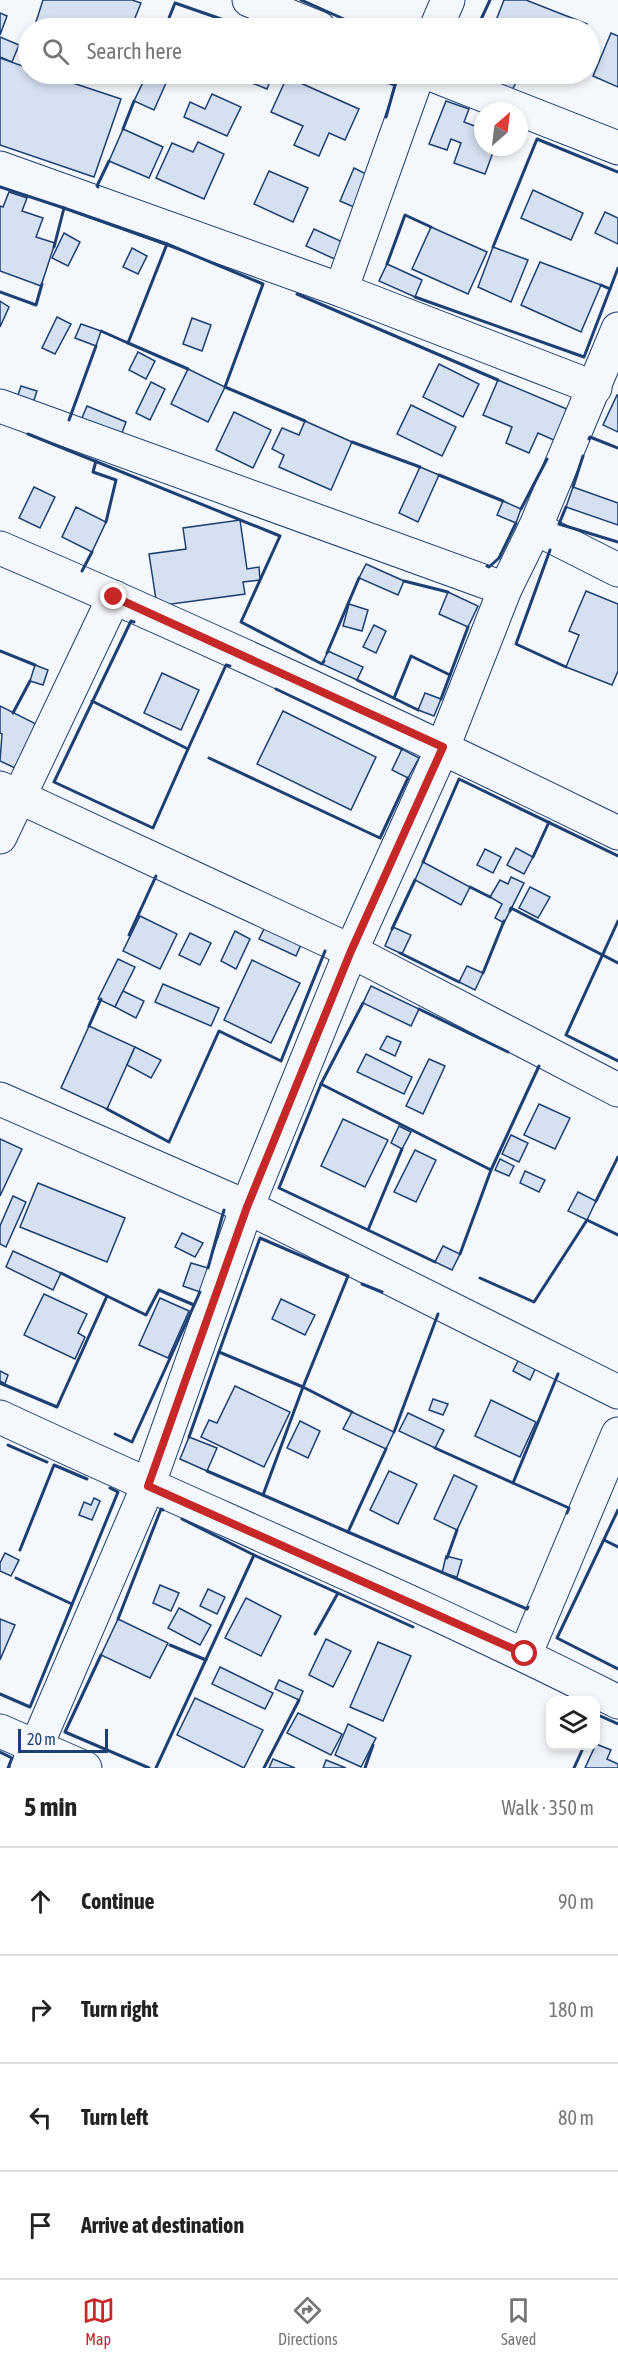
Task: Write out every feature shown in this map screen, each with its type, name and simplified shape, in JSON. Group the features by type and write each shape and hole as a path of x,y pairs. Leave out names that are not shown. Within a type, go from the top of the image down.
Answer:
{"street":[{"path":"249,0 294,18"},
{"path":"440,18 448,0"},
{"path":"341,290 414,84"},
{"path":"455,84 618,148"},
{"path":"0,168 341,290 594,388"},
{"path":"31,1756 148,1486 247,1207 351,951 443,747 505,589 535,528 618,329"},
{"path":"0,406 505,589"},
{"path":"535,528 618,570"},
{"path":"0,548 114,597 443,747 618,833"},
{"path":"0,837 9,792 114,597"},
{"path":"9,792 351,951 618,1090"},
{"path":"0,1099 247,1207 618,1392"},
{"path":"0,1417 148,1486 525,1654 618,1702"},
{"path":"525,1654 618,1434"},
{"path":"0,1731 31,1756 85,1768"}],"building":[{"path":"43,0 132,0 141,3 135,18 37,18"},
{"path":"504,0 526,0 572,18 497,18"},
{"path":"0,13 7,16 0,35"},
{"path":"611,33 618,36 618,87 600,79 600,59"},
{"path":"0,37 18,45 12,62 0,57"},
{"path":"0,58 18,64 18,84 76,84 121,99 94,177 0,145"},
{"path":"142,84 166,84 154,110 134,101"},
{"path":"254,84 269,84 267,89"},
{"path":"284,84 303,84 359,109 345,140 329,133 319,156 294,145 303,126 271,112"},
{"path":"501,84 515,84 512,90"},
{"path":"212,94 241,107 227,136 184,117 190,102 205,109"},
{"path":"446,101 469,109 464,122 474,126 474,156 492,156 485,174 454,163 461,143 451,139 447,150 429,144"},
{"path":"123,129 163,147 149,178 109,161"},
{"path":"198,142 224,154 204,199 156,178 172,143 193,152"},
{"path":"354,168 368,175 354,207 340,201"},
{"path":"269,171 308,188 293,222 254,204"},
{"path":"533,190 583,213 571,240 521,218"},
{"path":"9,192 27,198 22,211 43,218 36,237 55,243 41,286 0,271 0,206 3,207"},
{"path":"605,212 618,218 618,244 595,233"},
{"path":"431,227 487,252 468,294 412,269"},
{"path":"314,229 347,244 339,261 306,246"},
{"path":"64,233 80,242 68,266 52,258"},
{"path":"493,247 528,260 511,302 478,287"},
{"path":"132,248 147,256 138,274 123,267"},
{"path":"540,262 601,285 581,332 521,305"},
{"path":"387,264 422,280 415,297 379,281"},
{"path":"0,301 9,307 0,327"},
{"path":"57,317 71,324 55,354 42,348"},
{"path":"192,318 211,325 202,351 183,344"},
{"path":"81,324 101,331 96,346 75,338"},
{"path":"138,352 155,361 146,379 129,370"},
{"path":"439,364 479,384 463,417 423,397"},
{"path":"188,369 225,387 208,422 171,404"},
{"path":"498,380 569,410 556,441 538,433 529,453 506,443 512,427 483,415"},
{"path":"151,382 165,389 150,420 136,413"},
{"path":"21,386 37,391 32,406 16,401"},
{"path":"618,395 618,432 603,425"},
{"path":"411,405 456,427 442,456 397,434"},
{"path":"87,406 126,422 119,441 79,425"},
{"path":"234,412 271,430 253,468 216,450"},
{"path":"305,421 352,442 331,490 279,467 284,455 272,449 282,428 299,435"},
{"path":"420,467 439,475 418,522 399,513"},
{"path":"34,487 55,497 40,528 19,518"},
{"path":"573,487 618,503 618,525 566,507"},
{"path":"503,501 521,509 516,523 497,515"},
{"path":"76,507 106,522 92,552 62,537"},
{"path":"240,520 247,569 259,567 260,580 243,582 245,594 157,606 149,554 186,549 183,528"},
{"path":"366,564 404,581 398,595 359,578"},
{"path":"586,591 618,604 618,671 612,685 566,667 579,635 569,631"},
{"path":"448,592 478,606 468,627 439,614"},
{"path":"349,604 368,610 362,631 343,626"},
{"path":"374,625 386,631 376,653 363,647"},
{"path":"328,651 363,667 357,680 322,664"},
{"path":"35,665 48,670 43,685 30,681"},
{"path":"162,673 199,690 181,730 144,713"},
{"path":"425,693 441,699 434,716 418,710"},
{"path":"0,706 36,724 15,768 0,761 2,734 0,733"},
{"path":"283,711 376,757 351,810 257,764"},
{"path":"402,749 419,758 408,778 392,770"},
{"path":"516,848 533,857 524,874 507,865"},
{"path":"485,849 501,857 493,873 477,865"},
{"path":"423,862 470,887 461,905 415,880"},
{"path":"511,877 524,883 504,923 495,918 502,904 490,897 500,880 508,884"},
{"path":"530,887 550,897 538,918 519,908"},
{"path":"140,916 177,934 160,969 123,951"},
{"path":"267,923 303,940 296,956 259,939"},
{"path":"393,927 411,935 402,954 385,946"},
{"path":"235,931 250,939 236,969 221,961"},
{"path":"190,933 211,943 200,965 179,955"},
{"path":"118,959 135,967 115,1007 98,999"},
{"path":"252,960 300,983 271,1043 224,1020"},
{"path":"467,966 483,973 475,990 459,982"},
{"path":"163,984 219,1008 211,1026 155,1002"},
{"path":"371,986 419,1009 411,1026 363,1003"},
{"path":"123,991 144,1001 136,1018 115,1007"},
{"path":"89,1026 135,1047 107,1109 61,1088"},
{"path":"387,1036 401,1042 395,1056 380,1049"},
{"path":"135,1047 161,1060 151,1078 127,1065"},
{"path":"366,1054 412,1077 404,1094 357,1072"},
{"path":"429,1059 445,1066 423,1114 406,1106"},
{"path":"539,1104 570,1118 555,1149 524,1135"},
{"path":"343,1119 388,1140 365,1187 321,1166"},
{"path":"399,1126 411,1132 402,1149 391,1143"},
{"path":"511,1135 528,1143 519,1162 502,1154"},
{"path":"0,1139 22,1149 0,1196"},
{"path":"415,1150 436,1160 416,1202 394,1192"},
{"path":"500,1159 514,1166 509,1176 495,1170"},
{"path":"525,1171 545,1180 539,1192 520,1183"},
{"path":"38,1183 125,1218 107,1262 20,1227"},
{"path":"578,1192 596,1201 587,1220 568,1211"},
{"path":"13,1196 26,1202 6,1247 0,1244 0,1226"},
{"path":"182,1233 203,1243 195,1257 175,1247"},
{"path":"443,1246 460,1254 452,1270 435,1262"},
{"path":"13,1251 61,1273 53,1290 6,1267"},
{"path":"191,1263 208,1268 200,1292 183,1286"},
{"path":"44,1294 87,1314 78,1333 85,1337 75,1359 24,1335"},
{"path":"160,1298 189,1311 168,1358 139,1345"},
{"path":"281,1299 315,1315 305,1335 272,1319"},
{"path":"522,1353 539,1361 530,1380 513,1371"},
{"path":"0,1371 8,1375 5,1384 0,1381"},
{"path":"235,1386 290,1412 264,1467 201,1437 209,1420 217,1423"},
{"path":"433,1399 448,1404 443,1415 429,1410"},
{"path":"491,1400 536,1422 520,1457 475,1436"},
{"path":"352,1412 394,1432 386,1449 343,1429"},
{"path":"408,1413 444,1430 435,1448 399,1431"},
{"path":"300,1421 320,1431 308,1458 287,1448"},
{"path":"189,1437 217,1448 207,1471 180,1459"},
{"path":"389,1471 417,1484 398,1524 370,1510"},
{"path":"454,1475 477,1486 457,1530 434,1519"},
{"path":"94,1498 100,1501 92,1520 79,1515 84,1502 91,1505"},
{"path":"5,1553 19,1560 11,1576 0,1571 0,1563"},
{"path":"446,1556 462,1560 457,1577 442,1573"},
{"path":"160,1585 179,1593 171,1611 153,1603"},
{"path":"208,1589 225,1597 217,1614 200,1606"},
{"path":"246,1598 281,1616 261,1656 225,1638"},
{"path":"179,1608 211,1625 200,1645 168,1628"},
{"path":"0,1619 15,1625 0,1660"},
{"path":"118,1619 168,1643 150,1678 101,1655"},
{"path":"326,1639 351,1651 333,1687 309,1675"},
{"path":"378,1642 411,1656 383,1721 350,1707"},
{"path":"220,1667 273,1693 265,1709 212,1684"},
{"path":"279,1680 303,1691 299,1700 275,1689"},
{"path":"195,1698 263,1730 244,1768 177,1735"},
{"path":"298,1713 342,1734 331,1755 287,1733"},
{"path":"348,1724 376,1738 361,1767 335,1755"},
{"path":"600,1746 611,1750 607,1759 618,1764 618,1768 585,1768 593,1750 600,1750"},
{"path":"273,1759 295,1768 269,1768"},
{"path":"326,1760 346,1768 323,1768"}],"wall":[{"path":"301,0 342,18"},
{"path":"482,18 490,0"},
{"path":"169,18 175,3 218,18"},
{"path":"386,117 395,85 392,84"},
{"path":"123,129 134,101"},
{"path":"493,247 537,139 618,172"},
{"path":"98,187 109,161"},
{"path":"0,187 64,208 54,247"},
{"path":"64,208 167,244 128,343 188,369"},
{"path":"387,264 405,215 431,227"},
{"path":"167,244 263,284 225,387 305,421"},
{"path":"610,289 618,268"},
{"path":"0,292 36,305 42,284"},
{"path":"415,297 584,357 610,289 601,285"},
{"path":"297,294 498,380"},
{"path":"101,331 128,343"},
{"path":"69,420 96,346"},
{"path":"28,434 280,536 241,622 322,664 324,661"},
{"path":"589,439 590,437 618,448"},
{"path":"352,442 420,467"},
{"path":"573,487 583,456"},
{"path":"521,509 547,459"},
{"path":"96,461 93,472 116,480 106,522"},
{"path":"439,475 503,501"},
{"path":"566,507 559,524 618,542"},
{"path":"487,566 489,567 499,558 516,523"},
{"path":"550,550 516,644 566,667"},
{"path":"82,571 92,552"},
{"path":"327,653 359,578"},
{"path":"404,581 448,592"},
{"path":"92,701 188,749 153,828 54,782 131,621 134,622"},
{"path":"441,699 468,627"},
{"path":"0,651 35,665"},
{"path":"394,698 411,656 450,675"},
{"path":"188,749 226,665 230,666"},
{"path":"357,680 418,710"},
{"path":"13,713 30,681"},
{"path":"276,689 402,749"},
{"path":"209,758 380,838 408,778"},
{"path":"423,862 459,779 618,856"},
{"path":"533,857 549,822"},
{"path":"129,935 156,876"},
{"path":"392,929 415,880"},
{"path":"470,887 490,897"},
{"path":"510,911 511,908 618,963"},
{"path":"483,973 504,921"},
{"path":"618,921 566,1035 618,1061"},
{"path":"107,1109 169,1142 219,1031 281,1061 325,951"},
{"path":"400,953 459,982"},
{"path":"89,1026 101,999"},
{"path":"321,1084 363,1003"},
{"path":"419,1009 508,1052"},
{"path":"402,1149 368,1230 279,1188 321,1084 491,1170 539,1066"},
{"path":"596,1201 618,1157"},
{"path":"460,1254 491,1170"},
{"path":"208,1268 224,1210"},
{"path":"480,1278 534,1302 587,1220 618,1235"},
{"path":"368,1230 435,1262"},
{"path":"348,1532 263,1495 303,1387 348,1276 260,1238 219,1352 303,1387 352,1412"},
{"path":"0,1383 57,1407 107,1296 61,1273"},
{"path":"362,1284 382,1292"},
{"path":"107,1296 146,1315 159,1290 194,1305"},
{"path":"115,1434 132,1442 200,1292"},
{"path":"394,1432 438,1314"},
{"path":"189,1437 219,1352"},
{"path":"435,1448 513,1483 558,1374"},
{"path":"8,1445 47,1462"},
{"path":"386,1449 348,1532 527,1609 528,1607"},
{"path":"20,1550 54,1465 87,1479"},
{"path":"207,1471 263,1495"},
{"path":"513,1483 569,1508 567,1513"},
{"path":"0,1694 30,1707 118,1492 110,1488"},
{"path":"118,1619 161,1509 163,1510"},
{"path":"618,1510 557,1638 618,1669"},
{"path":"182,1519 254,1555 413,1627"},
{"path":"447,1558 457,1530"},
{"path":"604,1540 618,1547"},
{"path":"156,1768 254,1555"},
{"path":"16,1578 72,1604"},
{"path":"315,1634 338,1593"},
{"path":"170,1645 206,1660"},
{"path":"101,1655 65,1732 149,1768"},
{"path":"264,1768 299,1700"},
{"path":"600,1716 618,1724"},
{"path":"365,1768 373,1745"},
{"path":"574,1768 582,1750"},
{"path":"0,1752 12,1758 8,1768"}],"route":[{"path":"114,597 443,747 351,951 247,1207 148,1486 525,1654"}]}
